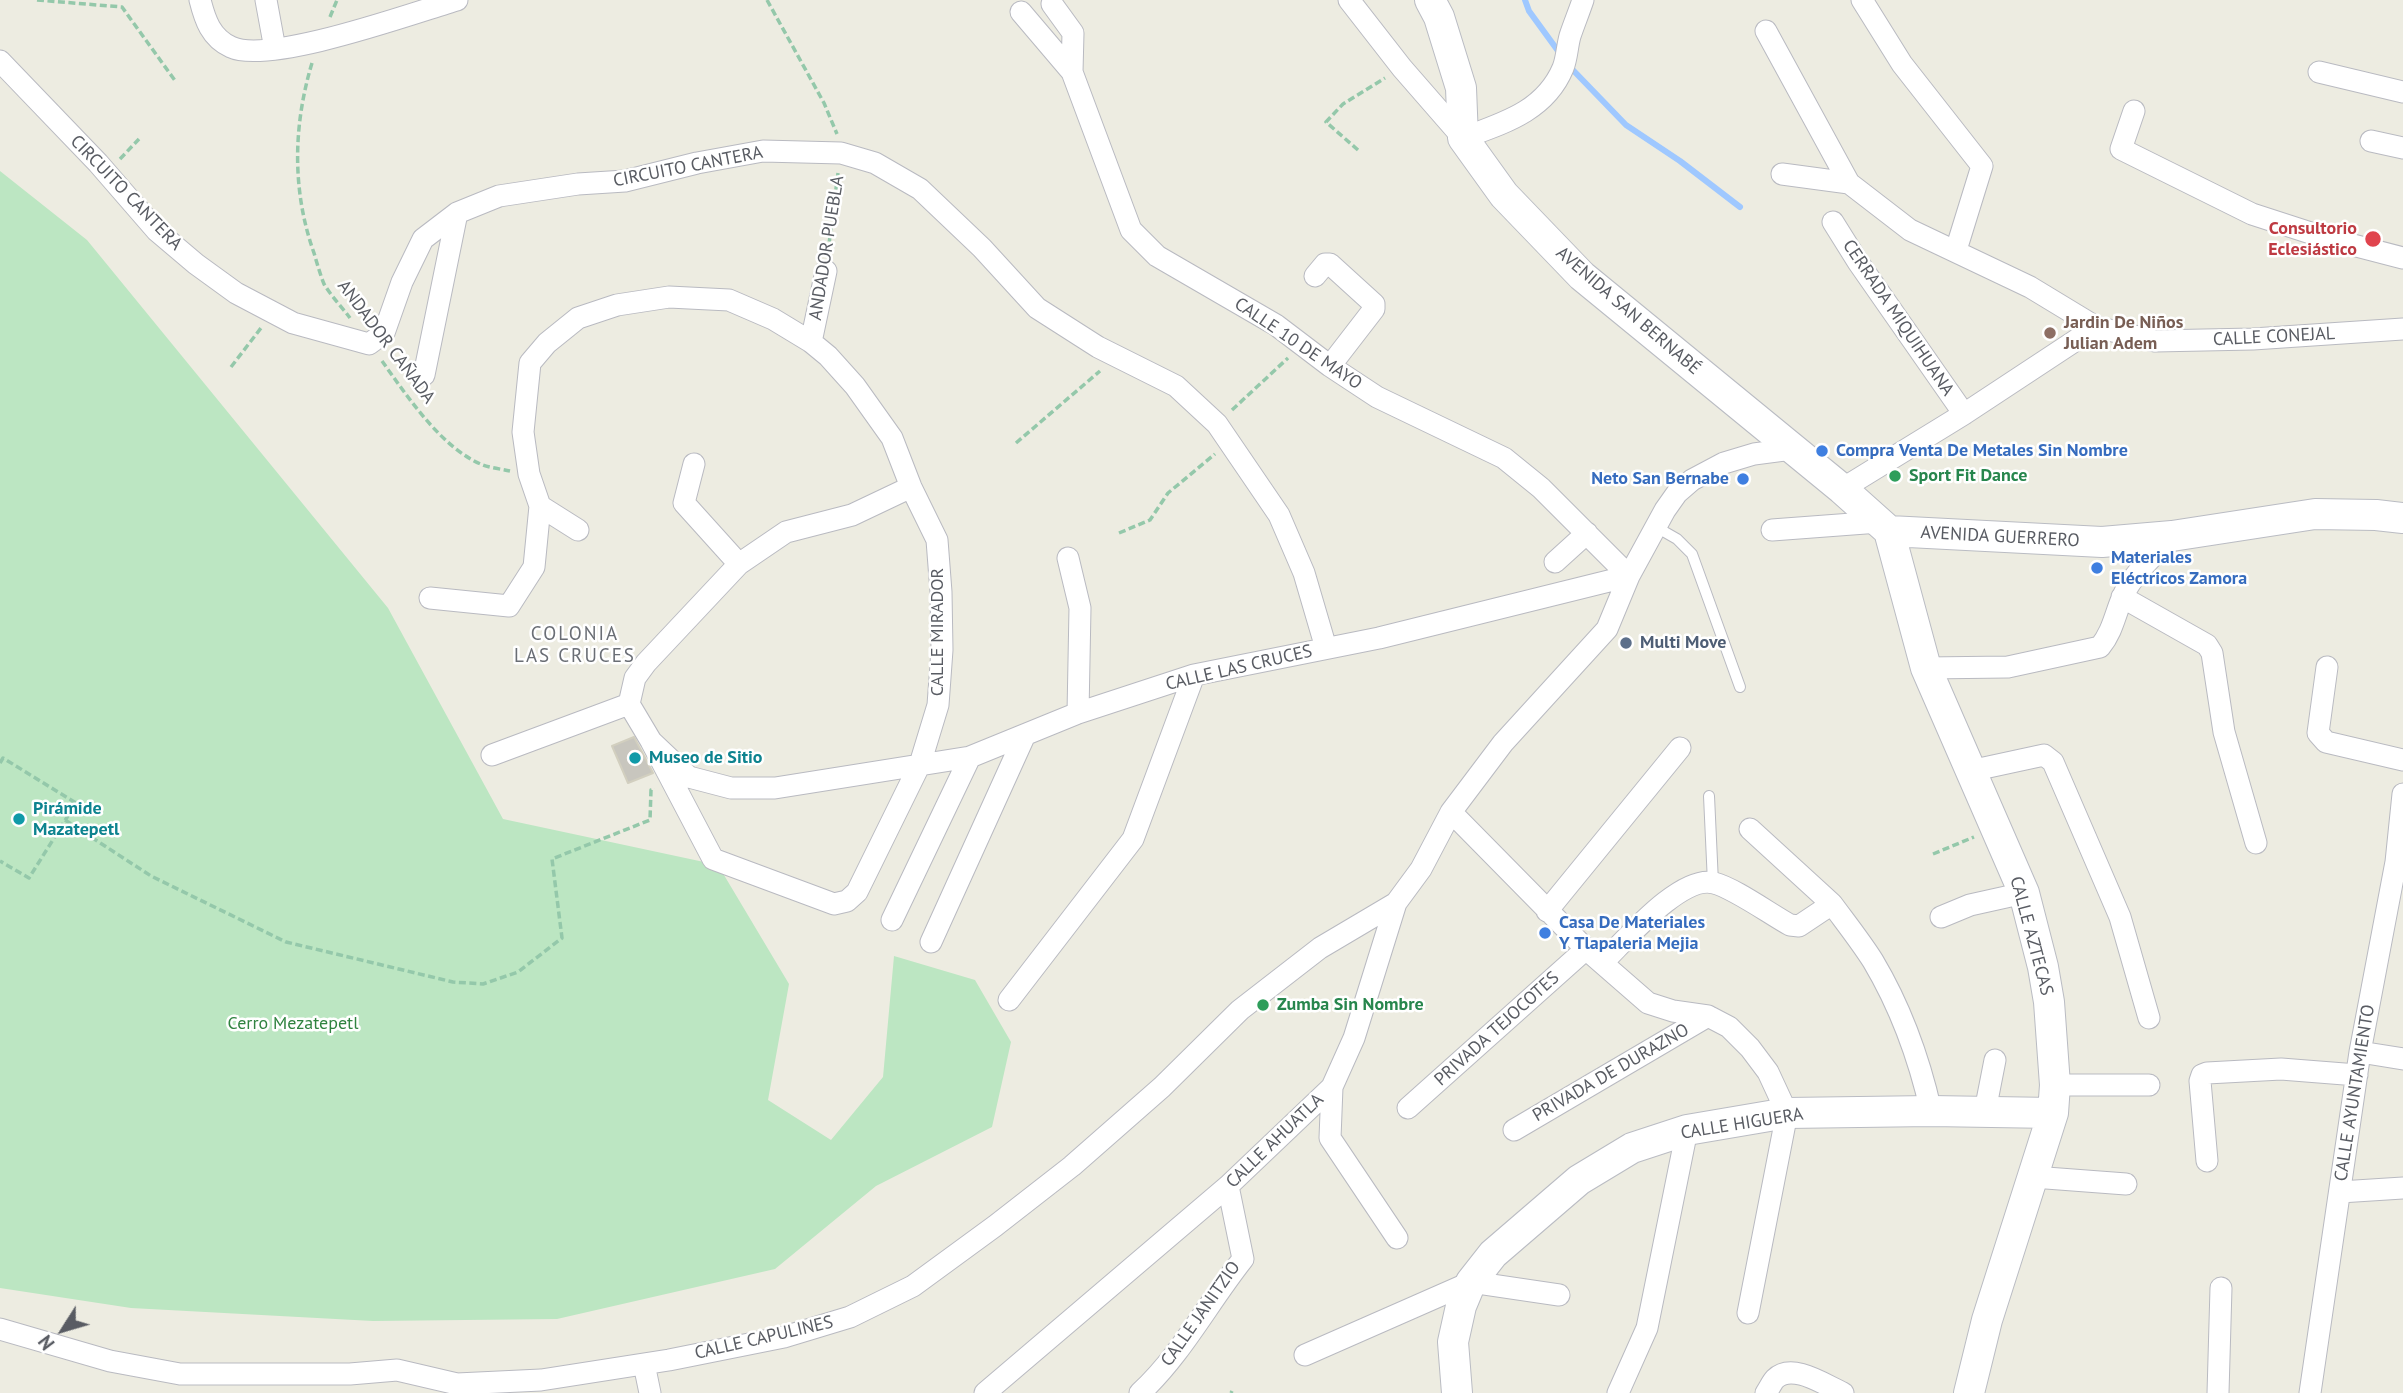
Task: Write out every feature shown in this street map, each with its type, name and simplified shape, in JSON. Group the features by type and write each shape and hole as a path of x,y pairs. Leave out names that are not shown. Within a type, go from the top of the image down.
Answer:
{"street":[{"path":"200,0 205,18 215,37 233,48 257,52 318,41 457,0"},
{"path":"266,0 275,49"},
{"path":"1349,0 1402,68 1463,138"},
{"path":"1430,0 1439,16 1461,88 1463,138"},
{"path":"1463,138 1518,117 1536,105 1553,88 1564,65 1569,38 1583,0"},
{"path":"1862,0 1902,64 1982,166 1956,250"},
{"path":"1052,4 1073,33 1072,72"},
{"name":"CALLE 10 DE MAYO","path":"1021,12 1072,72 1131,230 1157,256 1276,325 1377,397 1504,458 1541,488 1629,576"},
{"name":"CALLE CONEJAL","path":"1766,31 1849,184 1910,230 2030,287 2096,327 2155,341 2253,339 2403,329"},
{"name":"CIRCUITO CANTERA","path":"0,61 107,173 157,231 196,264 236,293 293,323 369,344 384,333 402,282 423,239 457,213 499,196 578,184 625,181 696,163 763,151 841,153 875,163 920,189 982,248 1037,308 1098,347 1175,386 1223,432 1279,515 1304,573 1325,648"},
{"path":"2319,72 2403,92"},
{"path":"2134,111 2121,149 2252,214 2326,238 2403,258"},
{"name":"AVENIDA SAN BERNABÉ","path":"1463,138 1504,195 1582,276 1884,526"},
{"path":"2371,141 2403,148"},
{"path":"1782,174 1849,184"},
{"path":"424,375 457,213"},
{"name":"CERRADA MIQUIHUANA","path":"1833,222 1964,414"},
{"path":"1315,276 1325,264 1330,264 1374,304 1374,309 1330,366"},
{"name":"ANDADOR PUEBLA","path":"811,342 826,271"},
{"name":"CALLE MIRADOR","path":"430,598 509,606 534,567 540,506 529,474 523,432 530,363 548,343 578,318 617,306 669,297 729,300 773,319 811,342 837,366 892,438 911,487 937,540 942,650 938,705 920,764 857,892 847,901 834,904 713,859 651,741"},
{"path":"1842,489 1964,414 2096,327"},
{"path":"1629,576 1677,493 1692,480 1734,460 1754,454 1792,449"},
{"path":"694,464 684,503 739,564"},
{"path":"492,755 629,704 635,678 646,663 739,564 786,532 852,514 911,487"},
{"path":"540,506 578,530"},
{"name":"AVENIDA GUERRERO","path":"1884,526 2102,542 2172,536 2315,514 2403,518"},
{"path":"1772,530 1884,526"},
{"name":"CALLE AZTECAS","path":"1884,526 1926,668 2024,893 2049,1002 2054,1099 2033,1177 1987,1320 1969,1393"},
{"path":"1555,562 1587,533"},
{"path":"1926,668 2008,667 2100,647 2119,611 2122,597 2133,580 2172,536"},
{"path":"1069,558 1080,608 1078,713"},
{"name":"CALLE LAS CRUCES","path":"629,704 651,741 689,777 731,789 775,788 970,757 1078,713 1194,675 1379,638 1629,576"},
{"name":"CALLE AHUATLA","path":"985,1393 1228,1186 1332,1087 1354,1038 1396,903 1421,869 1451,812 1503,743 1607,629 1629,576"},
{"path":"2122,597 2207,645 2212,653 2224,732 2256,843"},
{"path":"2327,667 2318,733 2321,738 2326,742 2403,760"},
{"path":"1009,1000 1133,839 1194,675"},
{"path":"931,942 1024,737"},
{"path":"1547,911 1680,748"},
{"path":"1970,771 2044,755 2053,762 2120,917 2149,1018"},
{"path":"892,920 970,757"},
{"name":"CALLE AYUNTAMIENTO","path":"2310,1393 2360,1052 2399,863 2403,794"},
{"path":"1451,812 1547,911 1648,1003 1673,1011 1708,1016 1729,1027 1750,1048 1768,1072 1787,1114 1748,1314"},
{"path":"1751,829 1832,904 1873,962 1910,1035 1922,1070 1931,1111"},
{"name":"PRIVADA TEJOCOTES","path":"1408,1108 1594,956 1669,899 1694,883 1713,883"},
{"path":"1713,883 1790,925 1799,926 1832,904"},
{"path":"1941,917 1969,905 2024,893"},
{"name":"CALLE CAPULINES","path":"0,1329 110,1361 180,1374 289,1383 397,1370 457,1384 541,1380 644,1364 797,1333 850,1317 913,1286 995,1226 1072,1166 1162,1087 1240,1010 1320,948 1396,903"},
{"name":"PRIVADA DE DURAZNO","path":"1514,1130 1708,1016"},
{"path":"2360,1052 2403,1059"},
{"path":"1985,1111 1995,1060"},
{"path":"2207,1161 2200,1082 2202,1076 2207,1073 2281,1069 2357,1075"},
{"path":"2054,1099 2149,1085"},
{"path":"1332,1087 1330,1138 1397,1238"},
{"name":"CALLE HIGUERA","path":"1451,1392 1453,1342 1461,1306 1471,1282 1493,1254 1579,1180 1632,1148 1687,1130 1787,1114 1985,1111 2054,1099"},
{"path":"1618,1393 1647,1328 1687,1130"},
{"path":"2033,1177 2126,1184"},
{"name":"CALLE JANITZIO","path":"1140,1393 1186,1341 1218,1290 1242,1259 1228,1186"},
{"path":"2340,1192 2403,1188"},
{"path":"1305,1355 1471,1282 1559,1295"},
{"path":"2218,1393 2221,1288"},
{"path":"644,1364 650,1393"},
{"path":"1766,1393 1776,1378 1786,1372 1797,1373 1843,1393"}],"lane":[{"path":"1656,527 1677,539 1692,554 1740,687"},
{"path":"1709,796 1713,883"}],"path":[{"path":"37,0 121,7 176,82"},
{"path":"767,0 824,103 838,135 841,153"},
{"name":"ANDADOR CAÑADA","path":"318,41 304,87 296,152 298,193 307,233 325,284 405,393 456,450 483,465 529,474"},
{"path":"1358,150 1326,122 1343,104 1402,68"},
{"path":"107,173 139,139"},
{"name":"ANDADOR PUEBLA","path":"826,271 841,153"},
{"path":"231,367 273,313"},
{"path":"1119,533 1150,520 1168,494 1302,345"},
{"path":"1016,443 1118,357"},
{"path":"0,763 2,758 76,803 29,878 0,861"},
{"path":"65,820 151,876 286,942 453,982 483,984 518,972 562,938 552,859 650,820 651,790 676,787"},
{"path":"1933,854 1996,829"}],"green space":[{"name":"Cerro Mezatepetl","path":"0,171 87,240 388,608 503,819 718,865 789,984 768,1100 831,1140 883,1077 894,956 975,980 1011,1042 992,1127 876,1186 775,1269 557,1319 373,1321 131,1308 0,1288"}],"building":[{"name":"Museo de Sitio","path":"634,737 653,773 628,783 612,746"}],"waterway":[{"path":"1525,0 1529,11 1561,55"},
{"path":"1570,67 1626,125 1680,161 1740,207"}],"place":[{"name":"Consultorio Eclesiástico","path":"2373,239"},
{"name":"Jardin De Niños Julian Adem","path":"2050,333"},
{"name":"Compra Venta De Metales Sin Nombre","path":"1822,451"},
{"name":"Sport Fit Dance","path":"1895,476"},
{"name":"Neto San Bernabe","path":"1743,479"},
{"name":"Materiales Eléctricos Zamora","path":"2097,568"},
{"name":"Multi Move","path":"1626,643"},
{"name":"Museo de Sitio","path":"635,758"},
{"name":"Pirámide Mazatepetl","path":"19,819"},
{"name":"Casa De Materiales Y Tlapaleria Mejia","path":"1545,933"},
{"name":"Zumba Sin Nombre","path":"1263,1005"}],"district":[{"name":"COLONIA LAS CRUCES","path":"575,646"}]}
